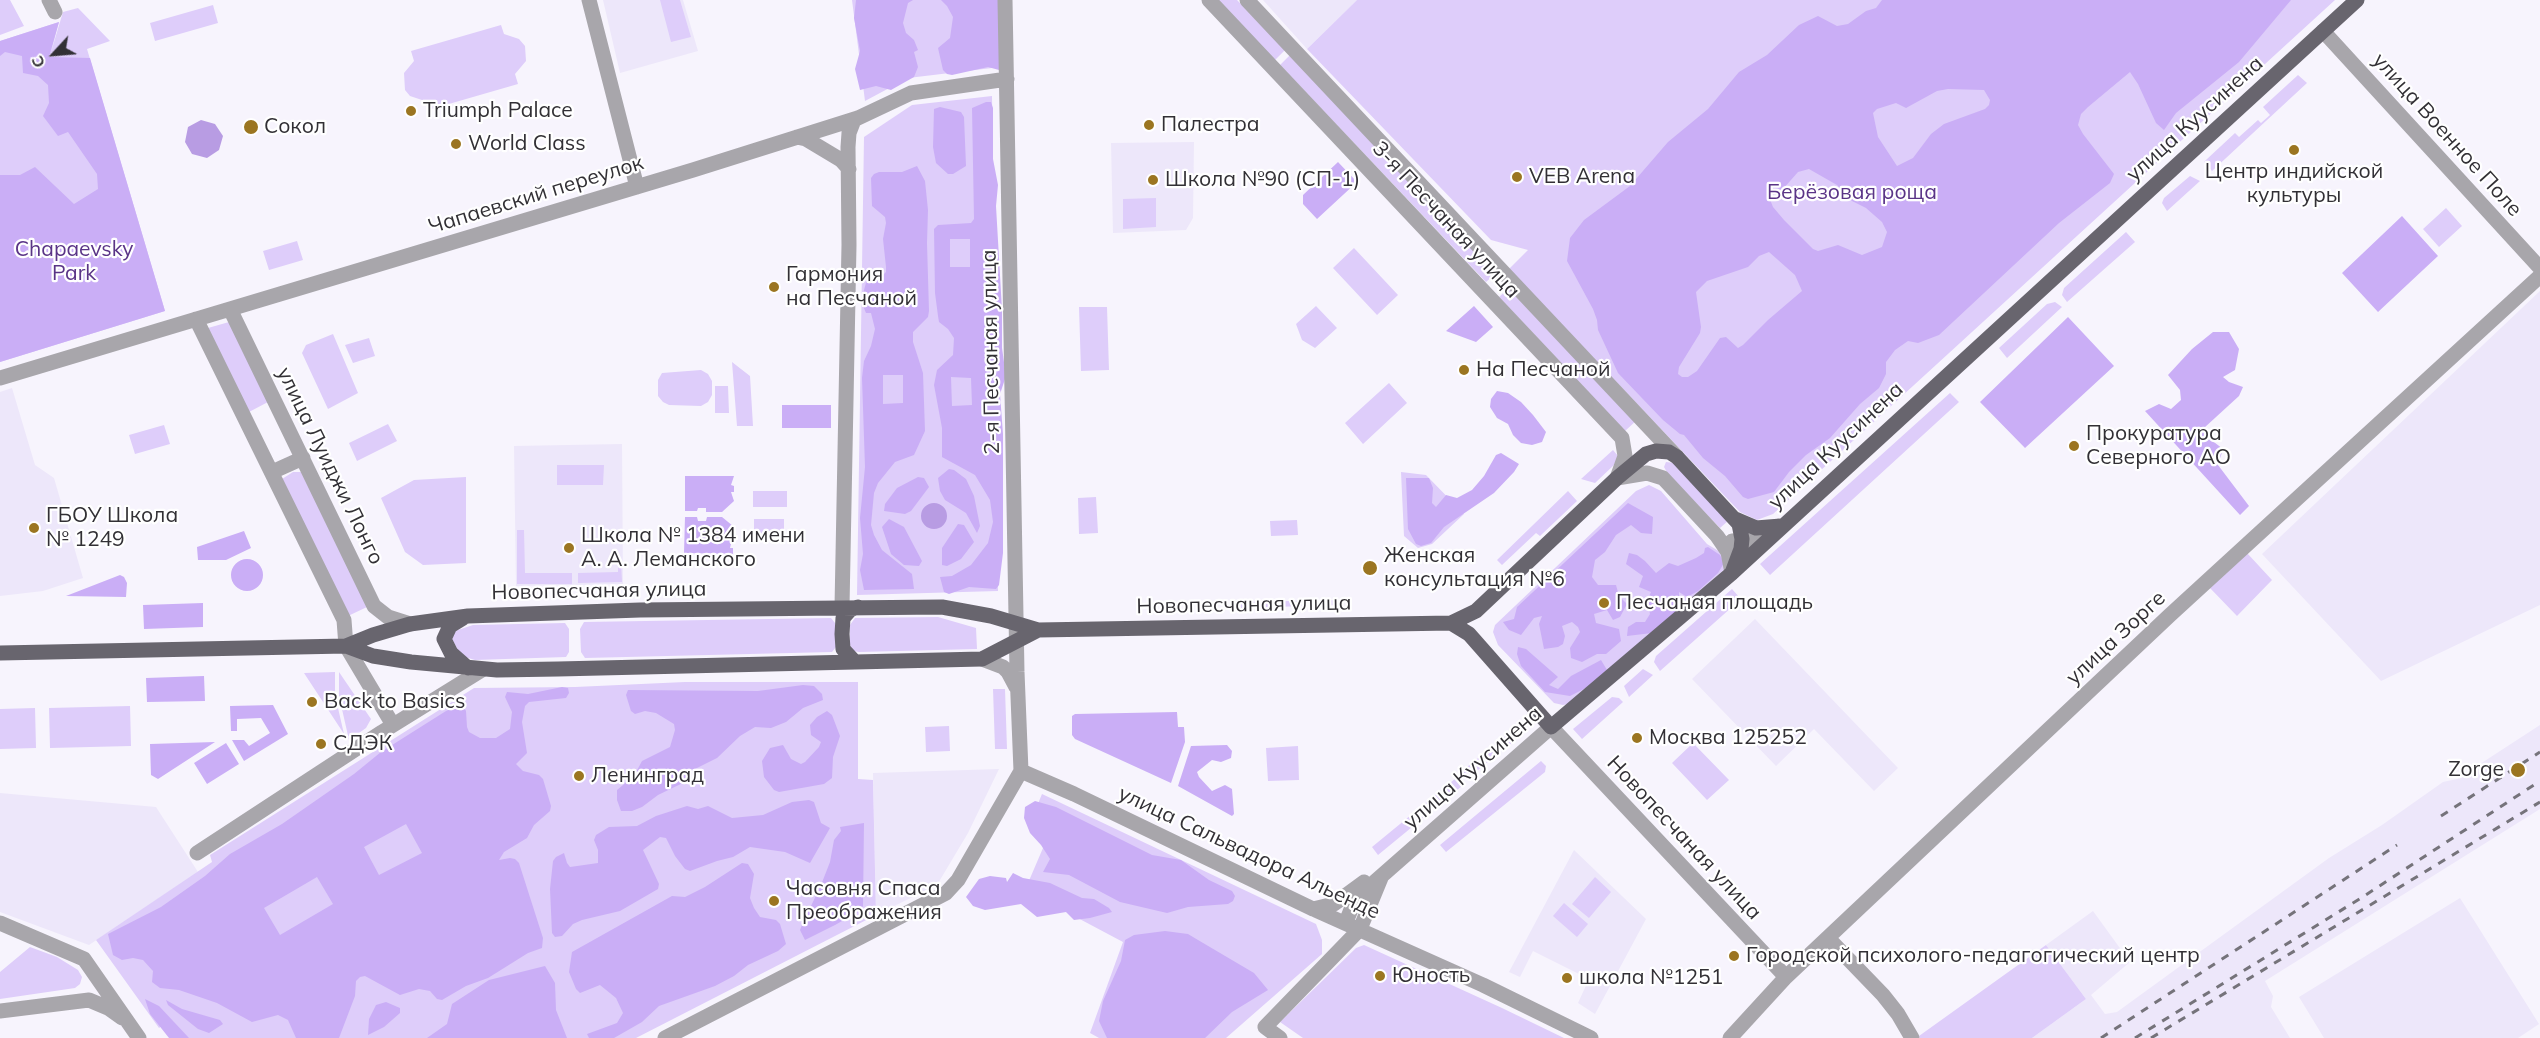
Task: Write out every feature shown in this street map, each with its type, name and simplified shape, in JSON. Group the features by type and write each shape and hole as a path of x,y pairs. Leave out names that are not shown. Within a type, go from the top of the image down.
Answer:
{"main road":[{"name":"улица Куусинена","path":"1551,727 1732,573 2357,0"},
{"path":"1451,623 1467,617 1486,601 1617,478 1638,460 1653,451 1669,452 1677,457 1735,519 1741,530 1742,549 1732,573"},
{"path":"1735,519 1756,528 1781,526"},
{"path":"1476,642 1474,624 1486,601"},
{"path":"854,661 843,649 843,618 850,610 858,607"},
{"name":"Новопесчаная улица","path":"0,653 346,646 410,624 468,616 525,612 942,607 991,616 1038,630 1451,623"},
{"path":"468,616 450,626 444,639 451,653 475,669"},
{"path":"1451,623 1463,629 1476,642 1551,727"},
{"name":"Новопесчаная улица","path":"346,646 373,656 475,669 982,659 1038,630"}],"street":[{"path":"589,0 637,187"},
{"path":"1005,0 1007,79"},
{"name":"3-я Песчаная улица","path":"1209,0 1622,438 1625,456 1617,478"},
{"name":"3-я Песчаная улица","path":"1247,0 1677,457"},
{"name":"улица Военное Поле","path":"2323,31 2540,268"},
{"name":"Чапаевский переулок","path":"0,378 854,120 911,93 1007,79"},
{"name":"2-я Песчаная улица","path":"1007,79 1016,624"},
{"path":"842,607 848,138 854,120"},
{"path":"797,137 806,139 841,160 849,169"},
{"name":"улица Зорге","path":"1730,1038 1786,977 2170,615 2540,276"},
{"name":"улица Луиджи Лонго","path":"230,309 374,606 388,617 410,624"},
{"path":"196,319 344,620 347,632 346,646 393,724"},
{"path":"272,472 303,458"},
{"path":"1617,478 1647,473 1663,478 1728,552 1732,573"},
{"path":"1717,537 1733,542 1742,541 1781,526"},
{"path":"665,1038 946,892 958,880 1021,771 1016,624"},
{"path":"982,659 1008,672 1017,690"},
{"path":"197,853 475,669"},
{"name":"улица Куусинена","path":"1280,1038 1265,1027 1353,926 1354,902 1383,873 1551,727"},
{"name":"Новопесчаная улица","path":"1551,727 1786,977"},
{"name":"улица Сальвадора Альенде","path":"1021,771 1591,1038"},
{"path":"1313,909 1334,904 1358,885 1383,873"},
{"path":"0,923 84,959 139,1038"},
{"path":"1828,938 1883,995 1898,1014 1912,1038"},
{"path":"0,1011 89,1000 108,1008 129,1024"}],"shaded area":[{"path":"603,0 683,0 698,51 620,73"},
{"path":"1263,0 1357,0 1307,49"},
{"path":"201,120 215,124 223,136 219,150 207,158 192,154 185,142 188,127"},
{"name":"Школа №90 (СП-1)","path":"1194,142 1193,218 1186,230 1113,233 1111,143"},
{"path":"2540,291 2540,605 2381,681 2262,554"},
{"name":"ГБОУ Школа № 1249","path":"12,388 35,465 54,478 83,578 43,591 0,596 0,392"},
{"name":"Школа № 1384 имени А. А. Леманского","path":"622,444 623,584 516,586 514,446"},
{"path":"934,503 943,507 947,516 943,525 934,529 925,525 921,516 925,507"},
{"path":"1755,619 1898,768 1874,791 1814,729 1776,766 1692,679"},
{"path":"2540,725 2540,809 2265,981 2273,996 2271,1007 2290,1038 2032,1038 2086,999 2046,945 2093,911 2130,962 2091,995 2105,1014 2117,1012 2329,858 2382,825 2443,782 2457,779"},
{"path":"999,769 968,833 937,885 876,915 873,773"},
{"path":"0,793 156,807 198,872 89,945 0,912"},
{"path":"1574,850 1646,919 1595,1014 1578,1003 1589,979 1533,951 1520,977 1509,972"},
{"path":"2460,898 2539,1024 2518,1038 2324,1038 2299,997"}],"green space":[{"path":"0,0 10,0 24,26 0,35"},
{"path":"660,0 680,0 691,37 671,42"},
{"path":"852,0 995,0 992,68 908,78 865,101"},
{"path":"856,0 913,0 908,3 903,23 906,33 914,40 918,50 914,52 918,67 914,77 891,90 876,86 860,90 855,69 860,51 854,18"},
{"path":"941,0 1005,0 999,70 988,67 952,75 943,70 938,48 950,38 953,17"},
{"path":"1218,0 1237,0 1285,50 1275,60"},
{"name":"Берёзовая роща","path":"1357,0 2335,0 1773,514 1757,520 1740,512 1509,269 1528,250 1491,240 1307,49"},
{"name":"Берёзовая роща","path":"1882,0 2291,0 2239,62 2176,113 2164,130 2156,123 2130,72 2088,107 2081,114 2078,125 2114,174 2110,183 2059,223 1939,335 1918,343 1908,341 1895,350 1886,362 1886,374 1879,388 1860,404 1830,438 1806,455 1774,492 1748,499 1743,497 1725,476 1703,458 1684,435 1663,420 1618,373 1598,330 1593,309 1567,261 1570,238 1584,220 1630,186 1668,142 1708,109 1739,72 1767,55 1799,25 1818,16 1837,26 1848,24 1866,11 1876,8","holes":["1984,90 1990,100 1989,105 1985,109 1944,124 1931,134 1913,158 1897,166 1878,137 1873,113 1877,109 1896,103 1906,108 1937,91","1809,169 1837,185 1852,201 1866,208 1882,222 1887,232 1882,247 1862,255 1838,245 1818,251 1813,249 1784,220 1773,207 1769,197 1783,189 1798,172","1769,252 1795,275 1802,291 1738,348 1726,337 1720,338 1697,371 1688,377 1682,377 1678,374 1679,367 1700,333 1701,327 1696,292 1707,281 1748,267 1759,256"]},
{"path":"213,5 218,23 155,41 150,23"},
{"name":"Chapaevsky Park","path":"78,8 110,41 87,49 165,311 0,362 0,41 59,22 51,52 63,12"},
{"name":"Chapaevsky Park","path":"59,22 49,57 90,58 165,311 0,362 0,175 20,175 35,167 74,204 98,189 97,174 68,132 58,136 43,116 49,103 48,85 38,76 23,73 22,56 5,52 0,56 0,41"},
{"path":"501,25 504,34 519,39 525,46 526,61 515,74 518,84 428,110 425,101 410,96 405,90 404,73 414,61 411,51"},
{"path":"1290,55 1496,273 1486,282 1280,65"},
{"path":"2298,75 2307,83 2212,171 2204,162 2235,133 2239,137 2258,120 2261,123 2270,115 2263,107"},
{"path":"992,96 998,591 857,595 864,137 912,105"},
{"path":"991,102 993,108 993,159 998,185 996,206 1002,348 1006,376 1000,394 1003,434 1003,553 999,585 996,589 969,587 949,594 944,592 940,577 952,576 971,565 988,543 993,522 990,500 975,475 942,457 942,428 934,385 937,370 953,355 954,338 939,322 935,293 934,229 938,225 971,223 974,219 972,108","holes":["950,239 970,239 970,267 950,267","951,377 971,378 972,405 952,406"]},
{"path":"940,107 961,112 964,117 966,166 953,174 948,174 936,163 933,147 934,109"},
{"path":"1338,162 1357,182 1317,219 1303,204 1303,195"},
{"path":"917,166 925,181 928,210 929,311 928,317 913,332 913,342 923,373 925,431 914,455 895,462 878,483 874,493 871,525 882,550 912,574 914,589 864,590 860,570 863,554 860,518 865,467 862,378 864,361 875,329 871,313 866,313 861,301 867,279 872,276 882,276 886,272 883,239 886,223 885,217 872,206 871,178 879,172 902,172","holes":["883,375 903,375 903,403 883,404"]},
{"path":"2190,176 2200,181 2167,211 2162,203 2164,198"},
{"path":"1156,198 1156,227 1123,229 1123,199"},
{"path":"2446,208 2462,226 2439,247 2423,229"},
{"path":"2402,216 2438,256 2378,312 2342,273"},
{"path":"2126,232 2135,242 2067,302 2062,295 2064,288"},
{"path":"297,241 303,260 269,270 263,251"},
{"path":"1354,248 1398,295 1377,315 1333,268"},
{"path":"1510,287 1637,420 1625,431 1499,297"},
{"path":"2055,302 2062,307 2007,358 1999,348 2047,304"},
{"path":"1316,306 1337,328 1315,348 1302,340 1296,324"},
{"path":"1474,306 1493,327 1476,342 1446,331"},
{"path":"1079,307 1107,307 1109,370 1081,371"},
{"path":"2068,317 2114,366 2025,448 1980,402"},
{"path":"229,322 268,402 249,412 208,328"},
{"path":"2213,332 2229,332 2239,349 2235,370 2223,377 2243,387 2239,396 2204,428 2210,439 2223,449 2218,465 2249,506 2240,515 2145,411 2159,404 2171,409 2181,400 2180,390 2168,375 2192,349"},
{"path":"333,334 358,393 328,409 302,353 306,345"},
{"path":"369,338 375,356 353,363 345,345"},
{"path":"732,362 750,376 753,426 737,426"},
{"path":"701,370 708,374 712,381 712,395 708,402 701,406 669,405 658,396 658,380 662,373"},
{"path":"1389,383 1407,403 1363,444 1345,423"},
{"path":"715,386 728,386 729,413 715,413"},
{"path":"1497,391 1508,393 1521,402 1533,415 1546,432 1542,442 1532,445 1521,443 1513,435 1508,424 1497,418 1490,407 1491,399"},
{"path":"1950,393 1959,402 1770,575 1760,564"},
{"path":"782,405 831,405 831,428 782,428"},
{"path":"388,424 397,441 357,461 349,443"},
{"path":"164,425 170,444 135,454 129,435"},
{"path":"1613,450 1618,456 1614,465 1595,483 1581,479"},
{"path":"1501,453 1519,464 1514,472 1494,493 1444,527 1431,543 1421,546 1416,544 1408,529 1406,478 1429,478 1433,488 1432,503 1436,507 1446,495 1457,498 1472,490 1484,476 1496,455"},
{"path":"1666,462 1675,463 1729,520 1720,528 1668,474 1664,467"},
{"path":"557,465 604,465 603,485 557,485"},
{"path":"949,469 966,479 974,496 980,526 977,533 966,513 945,500 940,491 938,478"},
{"path":"293,472 303,472 367,607 348,616 282,479"},
{"path":"1401,472 1426,475 1464,514 1432,544 1418,548 1404,536"},
{"path":"685,476 734,476 731,485 734,486 734,492 731,492 734,501 722,512 706,512 706,508 685,511"},
{"path":"466,477 466,563 423,565 405,552 381,498 414,480"},
{"path":"918,477 924,478 929,487 911,511 905,514 884,511 885,504 897,488"},
{"path":"1649,485 1661,491 1707,544 1722,553 1727,567 1573,703 1563,705 1554,703 1498,645 1493,632 1495,625 1636,491"},
{"path":"753,491 787,491 787,507 753,507"},
{"path":"1568,491 1577,501 1540,536 1536,533 1502,565 1497,560"},
{"path":"1096,497 1098,533 1079,534 1078,498"},
{"path":"1628,503 1653,517 1652,534 1641,533 1631,525 1616,535 1605,552 1595,560 1592,577 1598,585 1616,585 1619,596 1627,604 1620,617 1613,620 1607,610 1594,614 1596,623 1619,629 1621,641 1606,654 1597,654 1582,662 1571,658 1570,648 1580,632 1572,622 1562,626 1565,636 1563,644 1544,649 1539,624 1542,616 1534,618 1521,635 1509,630 1503,622 1514,619 1517,607"},
{"path":"685,517 697,517 698,521 706,521 707,517 722,517 733,526 733,530 730,530 730,536 733,536 730,548 733,548 733,554 684,553"},
{"path":"754,519 784,519 784,536 773,536 773,542 760,542 760,536 754,535"},
{"path":"889,519 904,527 922,561 919,566 904,565 891,554 882,527"},
{"path":"1297,520 1298,535 1271,536 1270,521"},
{"path":"958,524 964,525 974,542 961,559 947,566 942,565 942,548"},
{"path":"517,530 524,530 525,573 572,573 572,584 517,584"},
{"path":"244,531 251,548 226,560 198,560 197,547"},
{"path":"1708,547 1720,555 1724,563 1718,573 1698,591 1687,597 1679,592 1679,610 1652,633 1627,636 1628,627 1636,622 1645,622 1650,614 1647,601 1651,592 1639,587 1643,576 1626,564 1629,553 1637,555 1656,573 1669,563 1678,566 1696,558"},
{"path":"2247,553 2272,580 2237,616 2209,587"},
{"path":"247,559 258,564 263,575 258,586 247,591 236,586 231,575 236,564"},
{"path":"618,560 621,560 622,582 578,583 578,573 618,572"},
{"path":"120,575 127,583 126,597 66,596"},
{"path":"1732,589 1741,599 1660,671 1654,662 1656,656"},
{"path":"1339,600 1339,605 1241,608 1241,602"},
{"path":"203,603 203,627 144,629 143,605"},
{"path":"938,617 976,628 977,649 859,652 853,651 850,645 850,625 855,618"},
{"path":"831,618 835,623 836,647 832,652 585,658 581,652 580,629 584,622"},
{"path":"565,623 569,629 569,652 566,657 475,660 459,652 452,639 453,633 473,625"},
{"path":"1518,647 1526,649 1558,677 1549,685 1558,689 1571,676 1601,660 1607,670 1590,686 1570,696 1545,692 1521,666 1517,654"},
{"path":"1643,669 1653,675 1629,697 1624,686"},
{"path":"335,672 335,695 344,734 304,673"},
{"path":"339,672 371,719 366,728 349,740 339,696"},
{"path":"204,676 205,701 147,702 146,678"},
{"path":"685,682 858,682 858,779 873,780 876,915 636,1038 176,1038 165,1024 159,1028 96,940 212,862 210,855 474,688 575,687"},
{"path":"803,685 814,686 822,694 823,700 803,708 786,722 771,728 755,727 740,736 717,758 691,771 687,781 658,795 642,807 632,811 621,811 617,800 617,790 634,776 642,761 670,747 675,730 674,724 656,713 645,711 635,714 631,711 626,695 628,690 758,691"},
{"path":"562,687 568,688 569,693 566,698 529,702 525,706 522,722 527,753 516,764 523,771 539,775 543,779 551,806 550,811 534,825 527,838 504,852 499,860 510,858 519,863 543,938 542,948 528,953 488,978 466,986 442,1000 437,999 430,991 419,989 400,995 365,976 360,977 356,981 355,996 339,1038 296,1038 288,1020 278,1015 252,1022 217,1003 179,990 160,988 152,982 153,971 143,960 133,958 122,960 113,955 108,934 161,907 205,876 230,854 282,824 354,774 381,752 446,711 463,706 469,732 480,738 496,738 510,729 512,712 505,697 507,692 528,694","holes":["406,824 422,853 379,875 364,847","317,877 333,904 280,935 264,908"]},
{"path":"993,689 1005,689 1007,749 995,749"},
{"path":"1612,697 1619,698 1623,702 1582,739 1573,729"},
{"path":"273,705 288,734 244,761 232,740 244,740 249,746 270,733 261,718 237,719 237,731 231,731 230,706"},
{"path":"130,706 131,746 50,748 49,708"},
{"path":"35,708 36,748 0,749 0,709"},
{"path":"827,711 832,715 840,736 833,757 832,778 824,784 779,792 774,790 764,777 762,761 770,748 783,745 791,759 801,764 805,762 821,742 811,735 810,725"},
{"path":"1177,712 1178,727 1184,727 1185,742 1171,783 1075,739 1072,735 1072,716 1075,714"},
{"path":"949,726 950,751 926,752 925,727"},
{"path":"1513,730 1519,737 1468,778 1462,771"},
{"path":"215,742 158,779 151,775 150,744"},
{"path":"226,743 239,764 207,784 194,763"},
{"path":"1693,743 1729,780 1707,800 1672,763"},
{"path":"1227,745 1232,751 1231,758 1221,762 1212,760 1197,772 1212,791 1225,785 1232,789 1234,814 1232,816 1178,786 1191,746"},
{"path":"1298,746 1299,780 1268,781 1266,748"},
{"path":"1541,761 1546,766 1545,772 1446,852 1440,845"},
{"path":"1456,778 1462,786 1378,855 1372,847"},
{"path":"1042,794 1316,924 1322,940 1322,954 1226,1038 1099,1038 1090,1033 1123,942 1025,890 1046,841 1030,823"},
{"path":"809,800 814,802 821,823 830,828 810,863 785,852 750,847 733,857 690,871 685,869 675,856 666,838 660,837 643,850 659,884 658,889 620,911 573,924 562,936 555,937 552,933 550,889 553,861 564,853 570,867 598,863 598,850 594,840 596,835 609,827 637,826 656,816 687,806 698,809 708,806 732,818 763,815 792,802"},
{"path":"1035,801 1056,807 1152,855 1181,860 1209,880 1232,891 1235,896 1233,901 1228,904 1188,907 1167,913 1120,902 1069,875 1043,872 1050,859 1030,833 1024,818 1025,807"},
{"path":"864,823 863,906 860,911 805,940 800,930 830,862 834,840 841,831 840,827"},
{"path":"742,863 748,864 754,874 750,898 754,908 760,917 776,920 780,924 786,944 778,951 748,965 715,986 659,1006 642,1022 614,1038 589,1038 587,1034 617,1023 623,1013 616,998 600,985 580,993 576,989 569,972 572,952 672,896 685,897 705,887"},
{"path":"1013,873 1023,878 1050,883 1082,898 1094,899 1112,912 1074,920 1066,912 1037,917 1021,904 985,910 973,906 966,897 979,879 990,876 1006,878 1007,882"},
{"path":"1595,877 1611,892 1589,918 1572,904"},
{"path":"1564,903 1588,924 1577,937 1553,916"},
{"path":"1165,931 1188,934 1254,973 1268,990 1232,1012 1205,1038 1107,1038 1099,1021 1103,1001 1121,961 1125,940 1134,935"},
{"name":"Юность","path":"1364,945 1564,1038 1303,1038 1280,1022 1356,948"},
{"path":"2046,945 2086,999 2032,1038 1920,1038 1919,1036"},
{"path":"30,947 57,957 78,970 82,977 80,984 75,988 0,999 0,972"},
{"path":"545,966 555,983 556,1010 567,1038 427,1038 447,1024 452,1004 489,980"},
{"path":"145,999 159,1006 189,1038 169,1038 150,1014"},
{"path":"166,1000 182,1009 220,1020 223,1024 209,1033 198,1029 168,1005"},
{"path":"386,1002 400,1008 400,1013 384,1027 368,1035 369,1019 376,1005"}],"railway":[{"path":"2441,816 2540,752"},
{"path":"2135,1038 2361,898 2540,781"},
{"path":"2151,1038 2540,802"},
{"path":"2101,1038 2397,845"}],"place":[{"name":"Triumph Palace","path":"411,111"},
{"name":"Палестра","path":"1149,125"},
{"name":"Сокол","path":"251,127"},
{"name":"World Class","path":"456,144"},
{"name":"Центр индийской культуры","path":"2294,150"},
{"name":"VEB Arena","path":"1517,177"},
{"name":"Школа №90 (СП-1)","path":"1153,180"},
{"name":"Гармония на Песчаной","path":"774,287"},
{"name":"На Песчаной","path":"1464,370"},
{"name":"Прокуратура Северного АО","path":"2074,446"},
{"name":"ГБОУ Школа № 1249","path":"34,528"},
{"name":"Школа № 1384 имени А. А. Леманского","path":"569,548"},
{"name":"Женская консультация №6","path":"1370,568"},
{"name":"Песчаная площадь","path":"1604,603"},
{"name":"Back to Basics","path":"312,702"},
{"name":"Москва 125252","path":"1637,738"},
{"name":"СДЭК","path":"321,744"},
{"name":"Zorge","path":"2518,770"},
{"name":"Ленинград","path":"579,776"},
{"name":"Часовня Спаса Преображения","path":"774,901"},
{"name":"Городской психолого-педагогический центр","path":"1734,956"},
{"name":"Юность","path":"1380,976"},
{"name":"школа №1251","path":"1567,978"}]}
